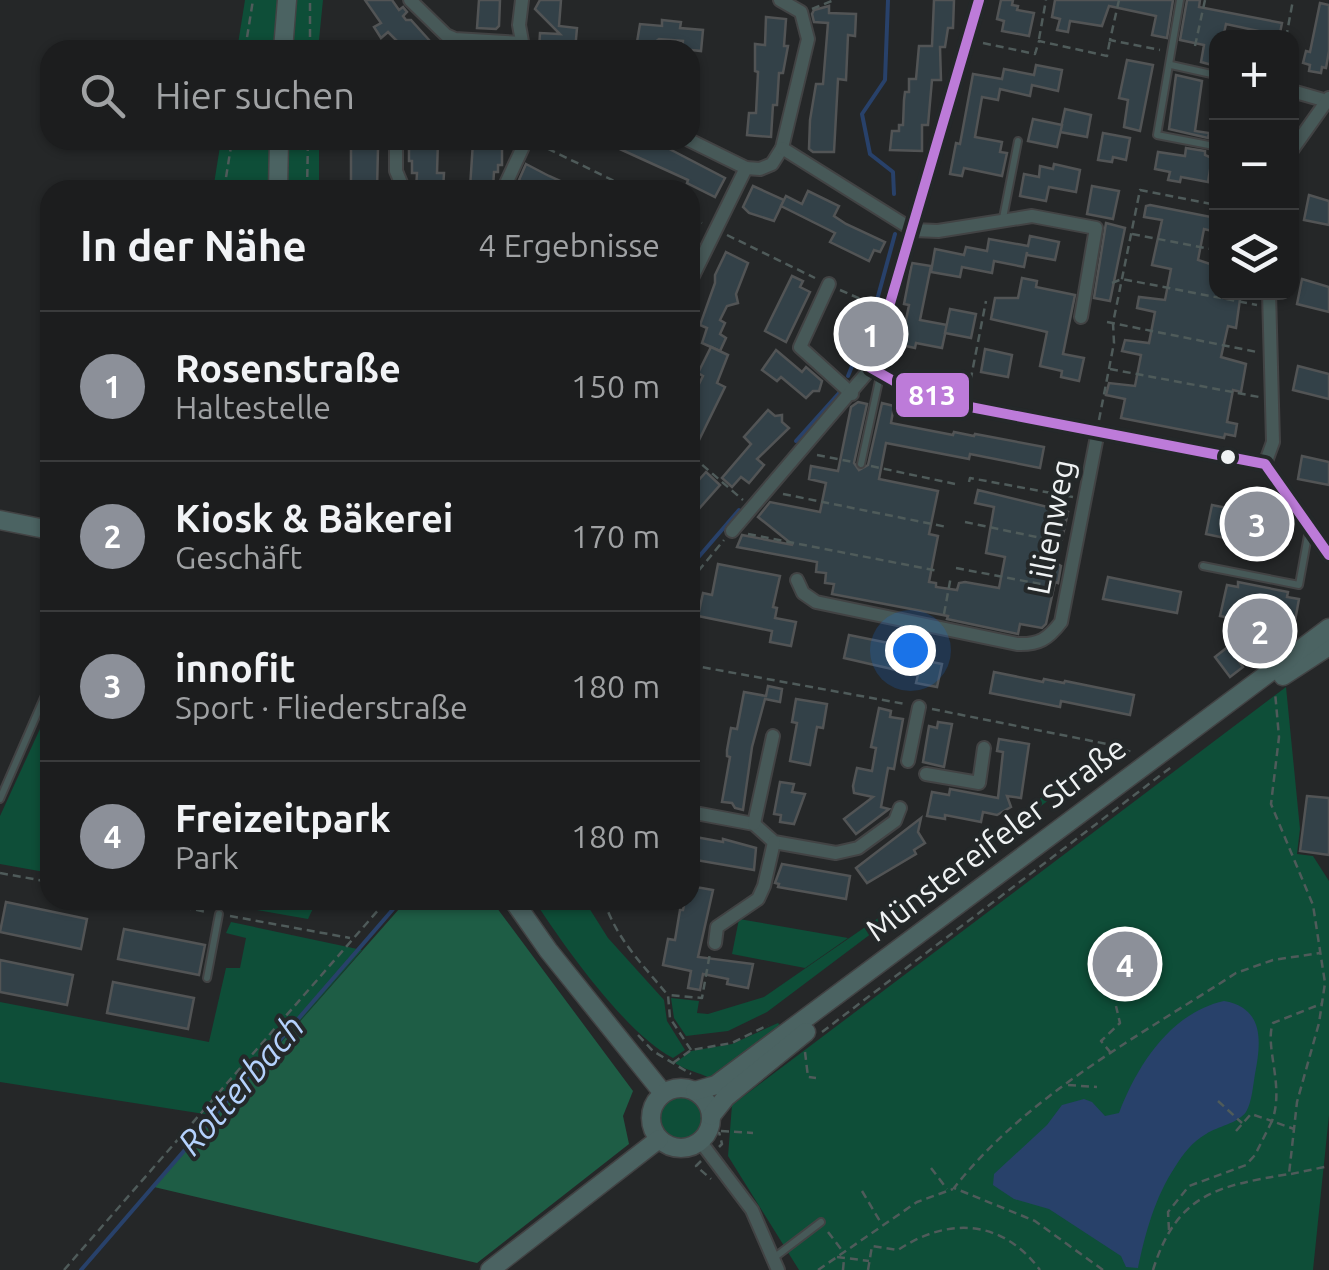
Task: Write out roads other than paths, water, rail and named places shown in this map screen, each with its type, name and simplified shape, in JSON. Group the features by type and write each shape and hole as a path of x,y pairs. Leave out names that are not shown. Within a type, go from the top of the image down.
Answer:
{"main road":[{"path":"284,40 287,0"},
{"path":"278,180 279,150"},
{"path":"0,520 40,528"},
{"name":"Münstereifeler Straße","path":"695,1091 716,1085 1329,628"},
{"name":"Münstereifeler Straße","path":"715,1124 726,1097 796,1040 1273,682 1329,646"},
{"path":"521,910 548,950 663,1093"},
{"path":"673,1088 695,1091 704,1098 715,1124 700,1141 682,1148 659,1139 651,1117 654,1104 673,1088"},
{"path":"490,1270 659,1139"}],"street":[{"path":"410,0 446,34 470,40"},
{"path":"522,0 523,40"},
{"path":"700,145 746,168 760,169 772,164 782,148 808,39 802,12 780,0"},
{"path":"732,531 800,451 876,372 889,311 979,0"},
{"path":"1299,93 1328,99 1299,140"},
{"path":"782,148 913,230 938,231 1032,216 1096,228 1081,317"},
{"path":"396,150 400,180"},
{"path":"508,180 523,150"},
{"path":"700,262 746,168"},
{"path":"829,284 800,347 852,394"},
{"path":"1265,464 1273,442 1270,300"},
{"path":"876,372 965,406 1265,464 1329,555"},
{"name":"Lilienweg","path":"797,580 803,593 816,602 1035,645 1049,637 1061,622 1098,431"},
{"path":"908,761 919,707"},
{"path":"754,824 773,736"},
{"path":"926,774 979,783 984,748"},
{"path":"700,814 754,824 774,842 836,853 848,852 895,821 900,808"},
{"path":"715,943 718,927 758,898 774,842"},
{"path":"700,1141 752,1210 776,1264"}],"lane":[{"path":"1180,0 1157,134 1209,145"},
{"path":"1171,65 1209,73"},
{"path":"1003,218 1018,141"},
{"path":"861,464 876,372"},
{"path":"1203,566 1299,585 1310,528"},
{"path":"0,799 40,713"},
{"path":"206,978 219,914"},
{"path":"776,1264 821,1222"}],"water":[{"path":"1224,1001 1247,1011 1257,1028 1258,1050 1250,1103 1242,1116 1201,1137 1178,1162 1156,1203 1138,1268 1126,1267 1121,1256 1049,1209 1014,1199 993,1185 994,1174 1047,1125 1062,1105 1084,1099 1105,1116 1119,1113 1135,1077 1172,1029 1205,1007"}],"waterway":[{"name":"Rotterbach","path":"888,0 885,80 862,114 870,154 893,172 894,194"},
{"name":"Rotterbach","path":"877,300 895,234"},
{"name":"Rotterbach","path":"848,376 873,315"},
{"name":"Rotterbach","path":"796,441 840,392"},
{"name":"Rotterbach","path":"700,555 739,510"},
{"name":"Rotterbach","path":"81,1270 392,910"}],"place":[{"name":"Rosenstraße","path":"871,334"},
{"name":"innofit","path":"1257,524"},
{"name":"Kiosk & Bäkerei","path":"1260,631"},
{"name":"Freizeitpark","path":"1125,964"}]}
